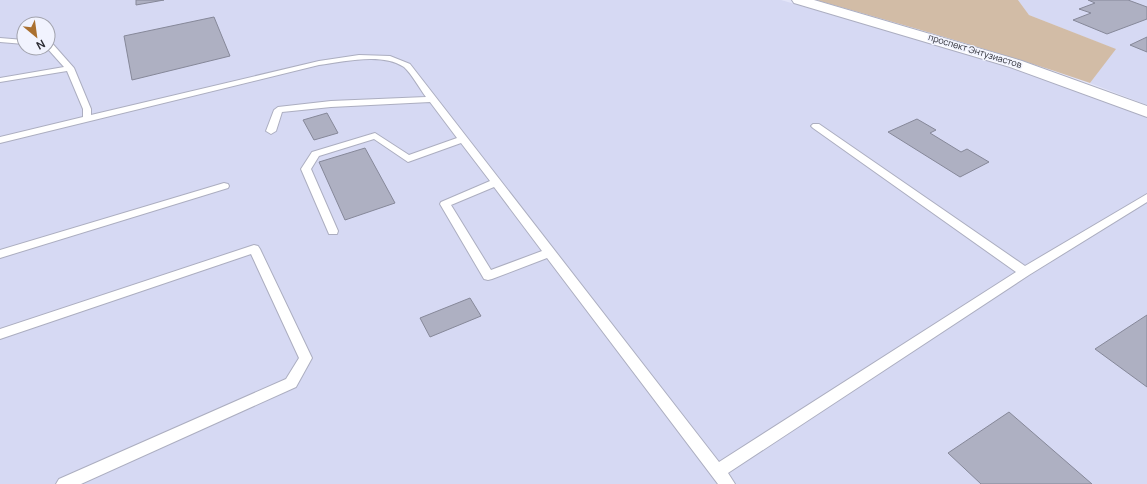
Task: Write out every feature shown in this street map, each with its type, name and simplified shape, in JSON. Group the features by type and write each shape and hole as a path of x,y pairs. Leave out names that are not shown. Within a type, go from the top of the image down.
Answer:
{"street":[{"name":"проспект Энтузиастов","path":"799,0 1016,64 1147,112"}],"lane":[{"path":"0,40 16,41"},
{"path":"56,53 70,68 88,109 87,119"},
{"path":"0,140 318,63 359,57 390,58 407,66 727,484"},
{"path":"0,80 70,68"},
{"path":"271,131 278,110 331,104 432,99"},
{"path":"816,126 1025,272"},
{"path":"333,231 306,169 315,154 375,136 408,159 463,139"},
{"path":"496,182 445,204 488,276 550,252"},
{"path":"0,254 224,186"},
{"path":"718,471 1025,272 1147,197"},
{"path":"0,334 254,249 306,358 291,383 64,484"}],"shaded area":[{"path":"0,0 781,0 1013,67 1147,116 1147,484 0,484"},
{"path":"816,0 1018,0 1029,15 1116,49 1090,83 988,50"},
{"path":"1018,0 1147,0 1147,105 1090,83 1115,49 1029,15"}],"building":[{"path":"136,0 164,0 136,5"},
{"path":"1088,0 1128,0 1147,7 1147,19 1107,34 1073,20 1091,13 1079,9 1095,3"},
{"path":"214,17 230,56 132,80 124,36"},
{"path":"1147,37 1147,52 1130,45"},
{"path":"327,113 338,133 314,140 303,120"},
{"path":"917,119 936,130 930,133 961,152 967,149 989,162 960,177 888,132"},
{"path":"365,148 395,203 345,220 319,162"},
{"path":"470,298 481,316 430,337 420,318"},
{"path":"1147,315 1147,387 1095,349"},
{"path":"1009,412 1092,484 981,484 948,453"}]}
